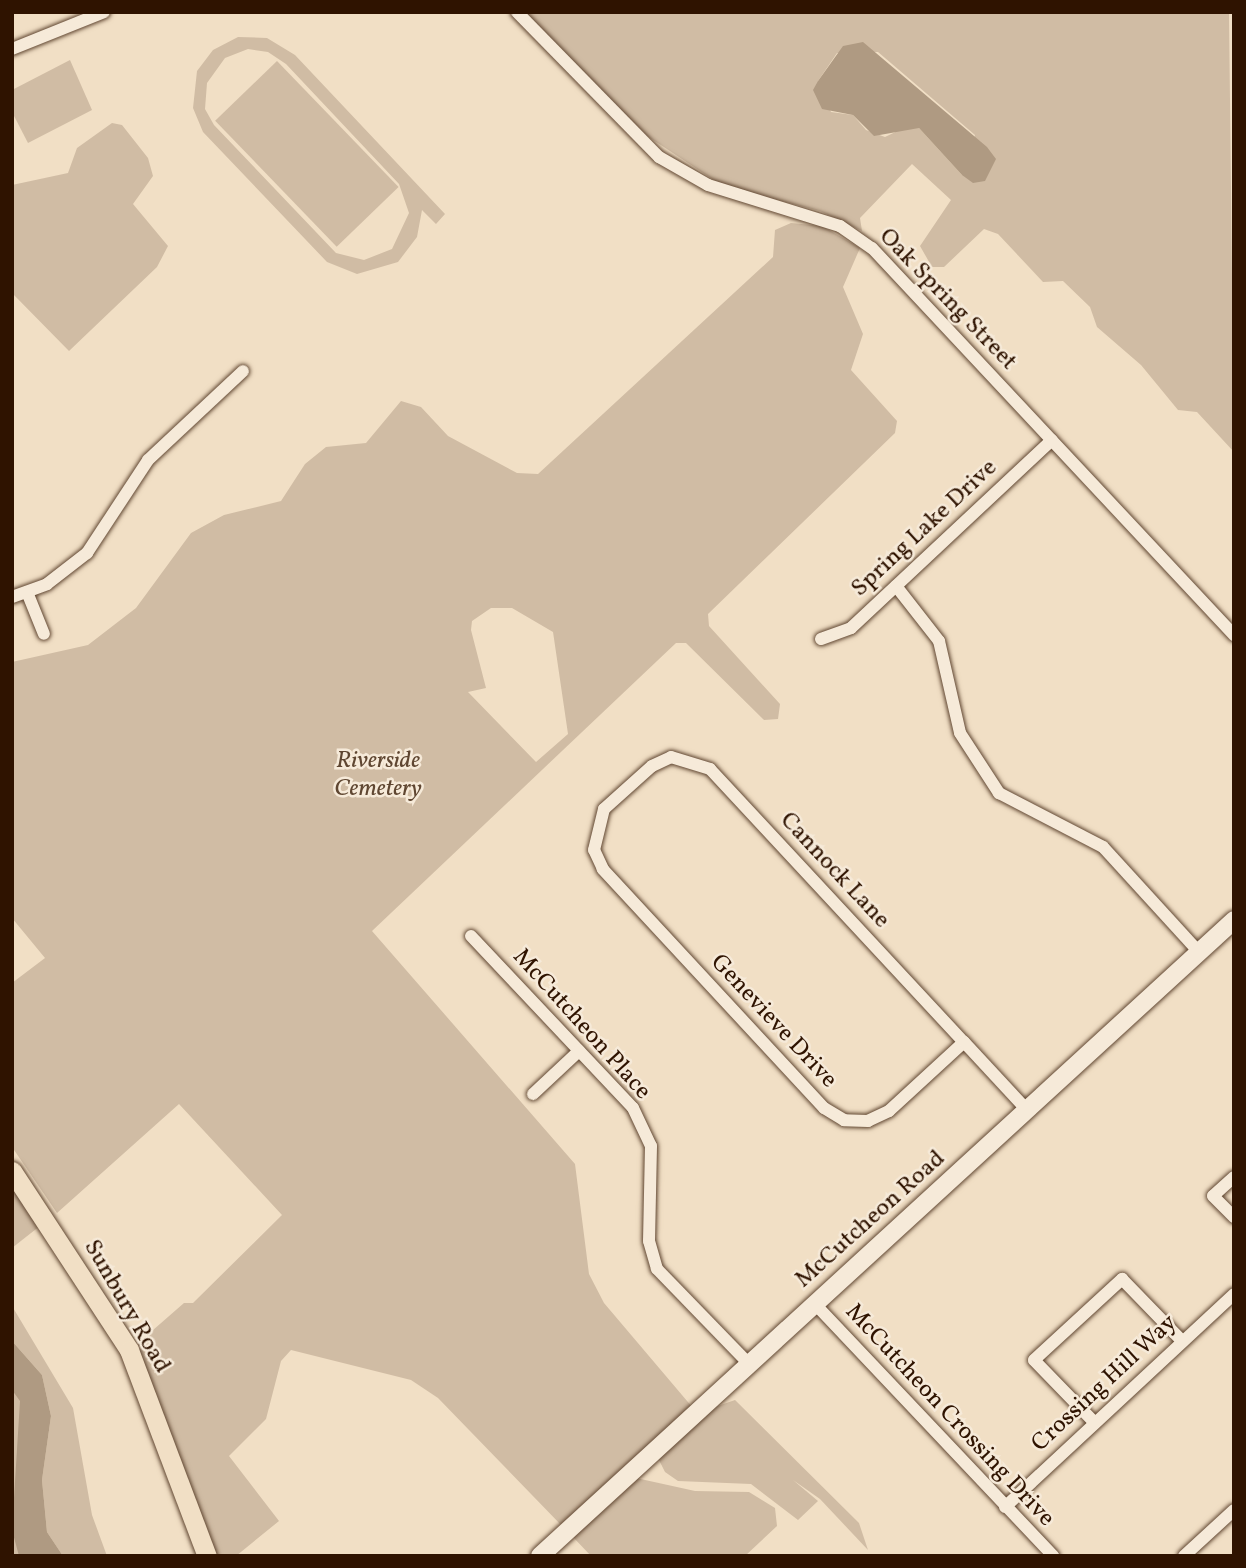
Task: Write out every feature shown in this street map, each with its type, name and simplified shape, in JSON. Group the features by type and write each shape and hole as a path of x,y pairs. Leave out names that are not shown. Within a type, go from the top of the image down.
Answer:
{"main road":[{"name":"McCutcheon Road","path":"540,1556 1234,920"},
{"name":"Sunbury Road","path":"12,1171 129,1350 207,1556"}],"street":[{"path":"12,48 104,12"},
{"name":"Oak Spring Street","path":"517,12 659,157 708,185 840,226 872,248 1234,635"},
{"path":"12,597 27,592 87,553 148,460 243,371"},
{"name":"Spring Lake Drive","path":"821,639 850,628 1052,440"},
{"path":"896,586 939,641 960,733 999,793 1103,847 1199,952"},
{"path":"27,592 44,635"},
{"name":"Cannock Lane","path":"594,828 604,809 652,766 671,757 701,764 1027,1110"},
{"name":"Genevieve Drive","path":"594,828 603,869 824,1108 844,1120 867,1121 889,1111 964,1042"},
{"name":"McCutcheon Place","path":"471,936 633,1108 651,1146 649,1241 657,1269 748,1363"},
{"path":"533,1094 579,1051"},
{"path":"1234,1177 1213,1196 1234,1217"},
{"path":"1094,1422 1034,1360 1122,1279 1182,1341"},
{"name":"Crossing Hill Way","path":"1005,1507 1234,1294"},
{"name":"McCutcheon Crossing Drive","path":"816,1304 1053,1556"},
{"path":"1188,1555 1234,1510"}],"green space":[{"path":"524,12 1229,12 1234,452 1197,412 1178,410 1141,365 1097,327 1090,307 1063,281 1043,282 998,234 984,229 944,267 932,267 920,246 951,200 912,164 860,218 862,231 820,211 723,186 635,128","holes":["878,52 975,135 962,175 919,128 910,125 885,137 866,130 853,115 831,112 818,81 837,53"]},
{"path":"238,37 267,38 295,55 445,214 436,224 422,210 417,237 398,262 357,274 327,262 203,132 193,108 197,71 213,50","holes":["248,49 268,52 286,64 399,184 409,213 392,249 364,260 336,253 214,125 205,109 207,83 225,58"]},
{"path":"70,60 92,110 28,143 12,112 12,90"},
{"path":"277,61 399,187 337,247 215,121"},
{"path":"112,123 122,125 148,158 153,176 133,204 168,246 157,267 69,351 12,293 12,185 68,173 77,148"},
{"name":"Riverside Cemetery","path":"791,223 822,226 860,248 843,287 863,334 851,370 897,421 895,433 708,614 709,626 780,704 778,719 764,720 686,643 676,643 372,931 575,1164 589,1274 604,1303 693,1408 562,1526 438,1398 411,1380 291,1350 281,1361 266,1419 229,1456 279,1521 236,1556 214,1556 137,1344 184,1303 193,1303 282,1215 179,1104 57,1213 12,1147 12,983 45,958 12,918 12,662 88,645 136,608 191,533 224,515 281,501 305,464 326,447 366,443 401,401 421,407 448,436 517,473 538,474 773,257 775,230","holes":["491,608 512,608 553,632 568,734 536,762 468,692 486,688 471,630 472,621"]},
{"path":"12,1175 45,1222 12,1248"},
{"path":"12,1306 73,1408 92,1515 107,1556 63,1556 47,1532 42,1480 51,1416 42,1375 12,1341"},
{"path":"12,1367 31,1404 36,1556 12,1556"},
{"path":"735,1400 859,1523 868,1550 820,1499 793,1480 818,1501 798,1520 751,1484 678,1481 665,1472 658,1458 715,1407"},
{"path":"636,1478 695,1491 749,1492 775,1508 777,1526 745,1556 591,1556 573,1537"}],"shaded area":[{"path":"863,42 987,147 996,159 985,181 973,183 962,175 919,128 874,136 853,115 822,109 813,90 818,81 843,46"},
{"path":"12,1341 42,1375 51,1416 42,1480 47,1532 63,1556 19,1556 12,1530 20,1401 12,1390"}]}
